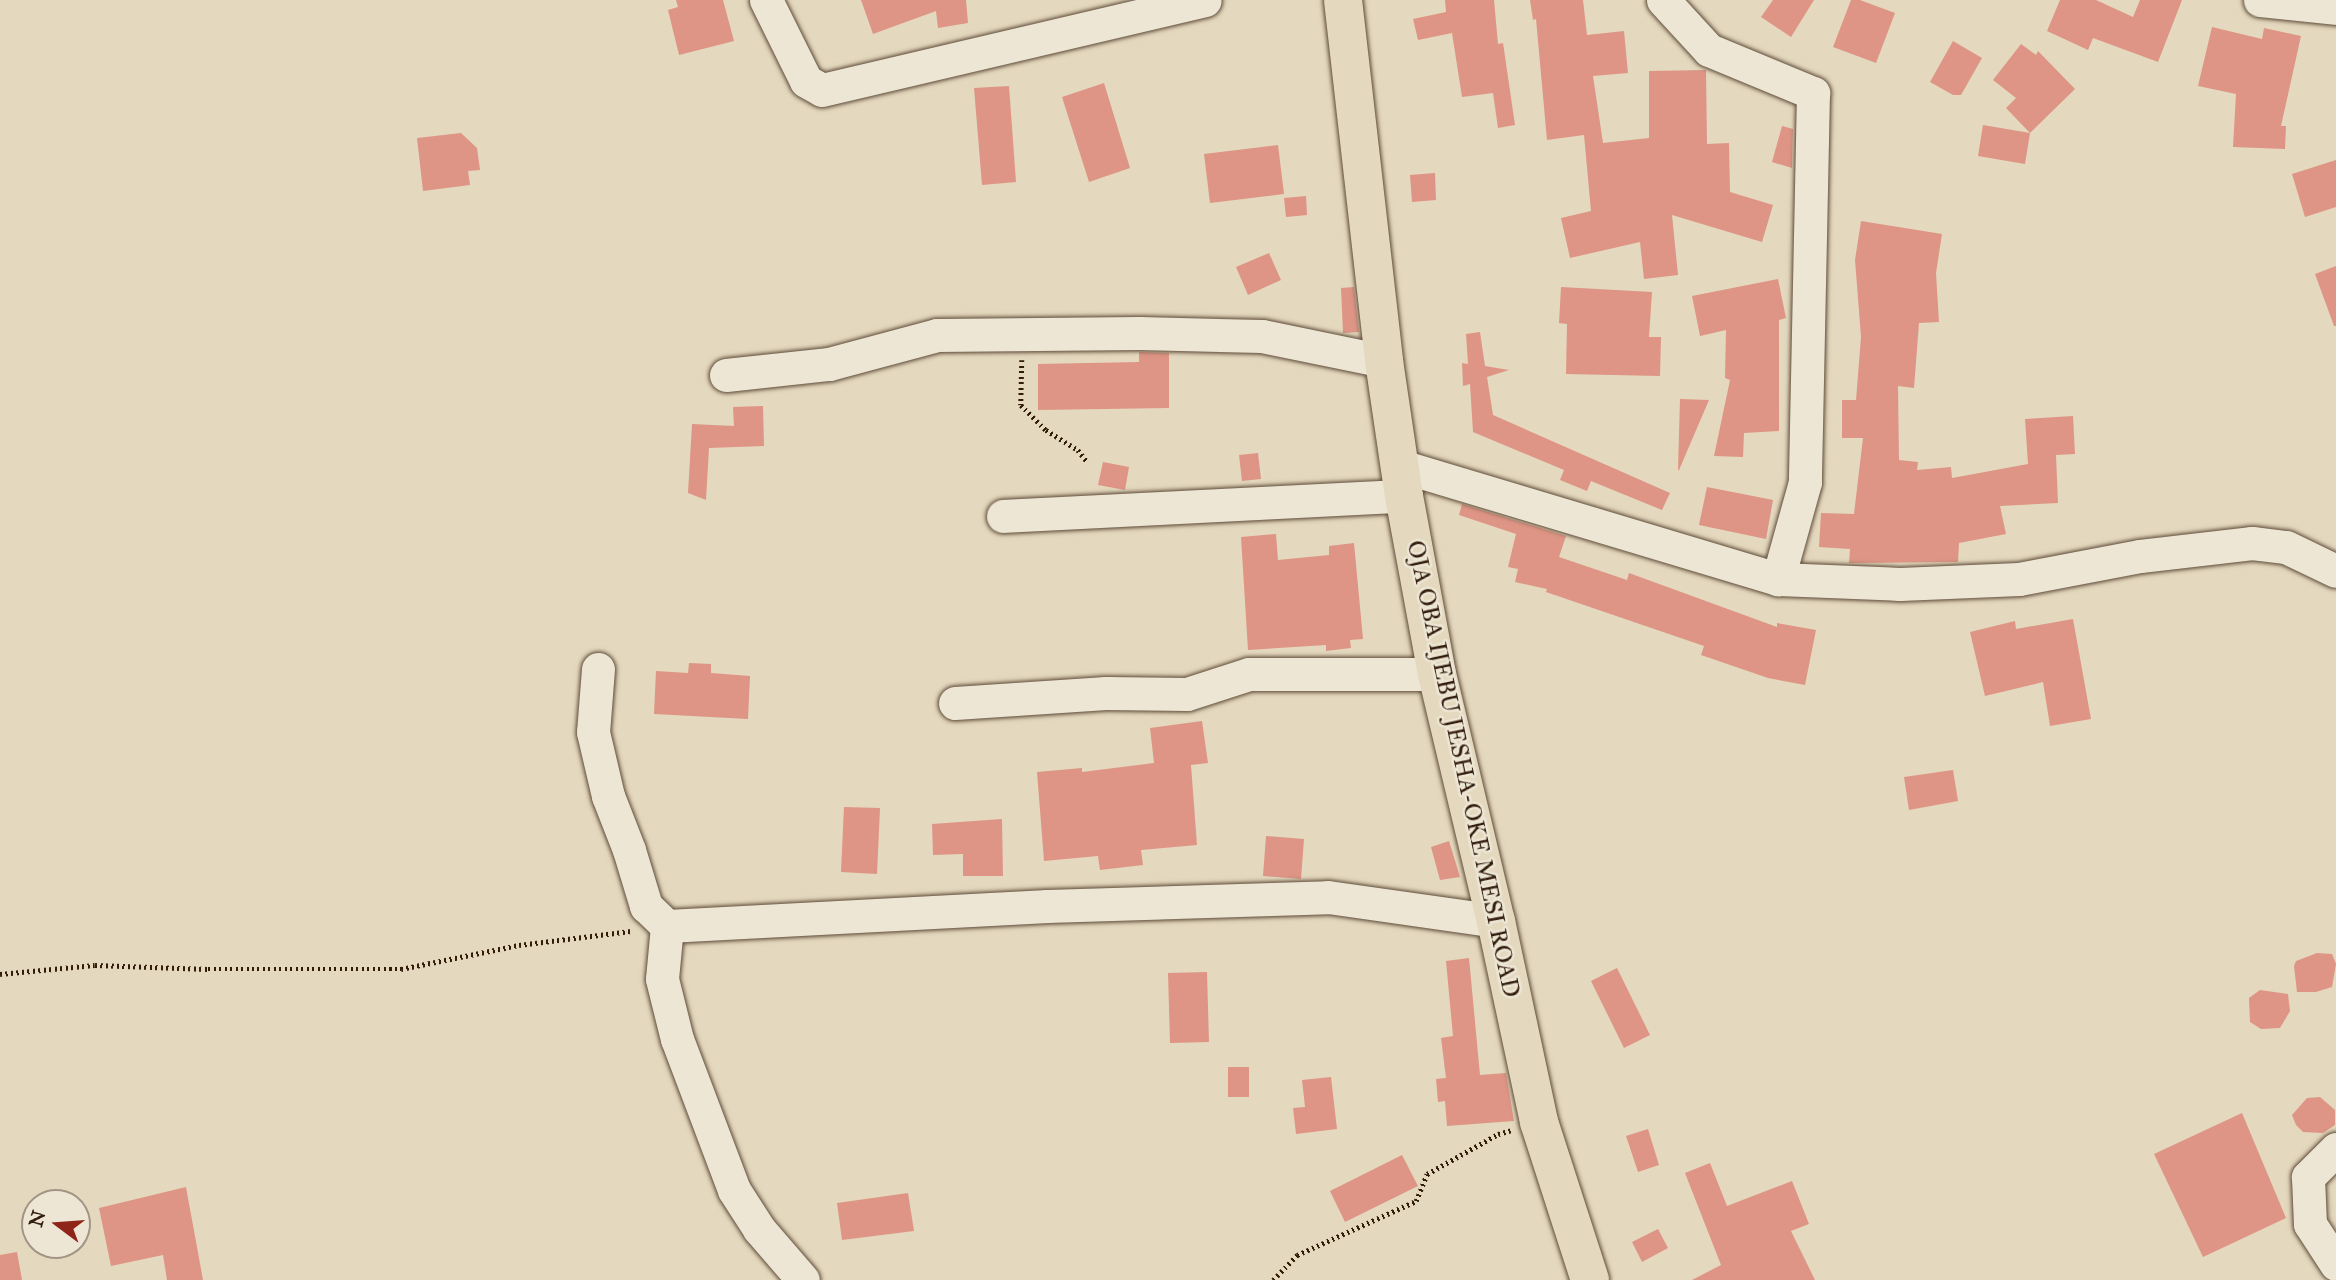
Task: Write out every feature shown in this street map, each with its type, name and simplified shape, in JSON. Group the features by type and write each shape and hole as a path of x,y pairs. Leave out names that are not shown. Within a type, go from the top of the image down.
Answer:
{"main road":[{"name":"OJA OBA IJEBU JESHA-OKE MESI ROAD","path":"1343,0 1384,360 1437,674 1496,921 1539,1122 1590,1280"}],"street":[{"path":"766,0 806,81 822,90 1156,5 1205,0"},
{"path":"1663,0 1709,50 1813,93 1805,482 1778,579"},
{"path":"2260,0 2336,8"},
{"path":"726,375 830,363 937,335 1262,336 1384,360"},
{"path":"1003,516 1403,481 1778,579 1900,584 2019,579 2140,556 2252,543 2286,547 2336,571"},
{"path":"598,669 593,732 608,796 629,850 646,906 667,926 1047,906 1328,897 1496,921"},
{"path":"955,703 1107,693 1187,694 1250,674 1437,674"},
{"path":"667,926 662,979 674,1027 730,1178 750,1216 803,1280"},
{"path":"2336,1149 2308,1177 2310,1224 2336,1265"}],"path":[{"path":"1024,335 1021,405 1046,430 1078,450 1088,463"},
{"path":"0,974 95,965 208,969 401,969 519,945 667,926"},
{"path":"1273,1280 1297,1255 1416,1201 1427,1174 1498,1134 1539,1122"}],"building":[{"path":"676,0 723,0 734,41 679,55 668,10 678,7"},
{"path":"861,0 966,0 968,23 938,28 936,11 873,34"},
{"path":"1445,0 1494,0 1498,44 1503,43 1515,125 1498,128 1493,93 1462,97 1452,33 1418,40 1413,19 1446,12"},
{"path":"1530,0 1583,0 1587,35 1624,31 1628,73 1593,76 1603,143 1649,138 1649,71 1706,70 1707,144 1729,143 1730,192 1773,205 1762,242 1672,215 1678,275 1644,279 1640,242 1570,258 1561,218 1591,211 1584,135 1547,140 1536,19 1533,20"},
{"path":"1773,0 1814,0 1791,37 1761,17"},
{"path":"1851,0 1860,0 1895,13 1876,63 1833,47"},
{"path":"2060,0 2096,0 2133,17 2140,0 2182,0 2158,62 2093,38 2088,50 2047,31"},
{"path":"2212,27 2262,39 2264,28 2301,36 2281,126 2286,126 2285,149 2233,147 2236,94 2198,86"},
{"path":"1953,41 1982,58 1961,95 1953,95 1930,82"},
{"path":"2021,44 2036,55 2038,51 2075,89 2030,133 2006,108 2016,98 1993,80"},
{"path":"1104,83 1130,168 1089,182 1062,97"},
{"path":"1009,86 1016,182 982,185 974,88"},
{"path":"1983,125 2030,133 2025,164 1978,156"},
{"path":"1782,126 1793,129 1792,168 1772,162"},
{"path":"461,133 477,148 480,170 468,171 470,185 423,191 417,138"},
{"path":"1278,145 1284,194 1210,203 1204,154"},
{"path":"2336,160 2336,207 2305,217 2292,174"},
{"path":"1435,173 1436,200 1412,202 1410,175"},
{"path":"1306,196 1307,215 1286,217 1284,198"},
{"path":"1861,221 1942,234 1936,273 1939,322 1919,323 1914,388 1898,386 1899,460 1918,462 1917,470 1951,467 1952,478 2028,464 2025,419 2073,416 2075,454 2056,455 2058,503 2000,506 2006,534 1959,543 1958,562 1849,563 1850,549 1819,547 1821,513 1854,514 1863,438 1842,438 1842,400 1856,400 1861,337 1855,260"},
{"path":"1269,253 1281,280 1248,295 1236,267"},
{"path":"2336,266 2336,326 2334,326 2315,274"},
{"path":"1778,279 1786,318 1779,320 1779,431 1744,433 1743,457 1714,456 1730,380 1725,378 1726,330 1700,336 1692,296"},
{"path":"1354,287 1359,332 1343,333 1341,288"},
{"path":"1561,287 1652,292 1649,337 1661,337 1660,376 1566,374 1567,324 1559,323"},
{"path":"1480,332 1485,366 1509,370 1487,377 1493,415 1670,493 1662,510 1591,481 1587,491 1560,480 1564,470 1473,432 1470,384 1463,386 1462,363 1468,364 1466,334"},
{"path":"1139,352 1169,353 1169,408 1038,410 1038,364 1139,362"},
{"path":"1680,399 1709,400 1678,470"},
{"path":"763,406 764,446 709,448 706,500 688,493 692,424 734,426 733,407"},
{"path":"1258,453 1261,479 1242,481 1239,455"},
{"path":"1103,462 1129,467 1125,490 1098,485"},
{"path":"1707,487 1773,500 1766,539 1699,525"},
{"path":"1462,504 1566,536 1559,557 1627,580 1629,573 1777,627 1777,623 1816,630 1805,685 1768,678 1701,655 1704,646 1546,592 1547,589 1515,582 1518,569 1508,567 1516,534 1459,515"},
{"path":"1276,534 1278,560 1329,555 1329,546 1354,543 1363,639 1350,640 1351,648 1326,651 1326,645 1248,650 1241,537"},
{"path":"2073,619 2091,719 2050,726 2043,682 1985,696 1970,632 2015,621 2016,629"},
{"path":"689,663 711,664 711,673 750,676 748,719 654,714 656,671 688,673"},
{"path":"1202,721 1208,763 1191,765 1197,845 1141,850 1143,865 1100,870 1098,856 1044,861 1037,772 1082,768 1082,772 1154,763 1150,728"},
{"path":"1953,770 1958,801 1909,810 1904,777"},
{"path":"844,807 880,808 877,874 841,872"},
{"path":"1002,819 1003,876 963,876 963,854 933,855 932,824"},
{"path":"1266,836 1304,839 1301,879 1263,876"},
{"path":"1449,841 1460,877 1440,880 1431,847"},
{"path":"2317,953 2332,954 2336,964 2332,987 2316,992 2297,992 2294,966 2296,961"},
{"path":"1469,958 1480,1075 1506,1073 1514,1121 1447,1126 1445,1101 1438,1102 1436,1079 1446,1078 1441,1038 1453,1036 1446,961"},
{"path":"1617,968 1650,1035 1624,1048 1591,981"},
{"path":"1207,972 1209,1042 1170,1043 1168,973"},
{"path":"2260,990 2288,994 2290,1011 2280,1028 2261,1029 2250,1022 2249,998"},
{"path":"1228,1067 1249,1067 1249,1097 1228,1097"},
{"path":"1331,1077 1337,1129 1296,1134 1293,1108 1305,1107 1302,1080"},
{"path":"2320,1097 2335,1110 2335,1125 2323,1133 2303,1132 2292,1115 2307,1098"},
{"path":"2242,1113 2286,1218 2203,1257 2154,1154"},
{"path":"1648,1129 1659,1165 1638,1172 1626,1136"},
{"path":"1402,1155 1418,1186 1345,1222 1330,1191"},
{"path":"1710,1163 1727,1206 1792,1181 1809,1224 1791,1231 1815,1280 1692,1280 1721,1265 1685,1173"},
{"path":"186,1187 203,1280 167,1280 163,1255 111,1266 99,1208"},
{"path":"908,1193 914,1231 842,1240 837,1203"},
{"path":"1658,1229 1668,1248 1642,1262 1632,1242"},
{"path":"17,1252 22,1280 0,1280 0,1255"}]}
